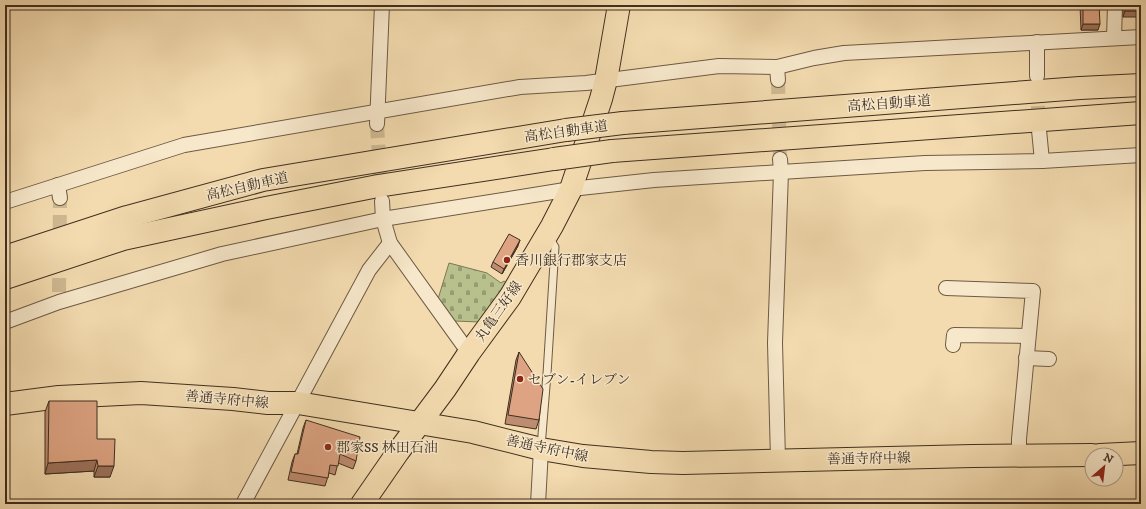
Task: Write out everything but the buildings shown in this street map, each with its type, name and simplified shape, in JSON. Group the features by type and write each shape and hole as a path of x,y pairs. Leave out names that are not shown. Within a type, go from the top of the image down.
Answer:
{"main road":[{"name":"丸亀三好線","path":"362,504 510,297 547,234 571,189 606,80 619,5"},
{"name":"高松自動車道","path":"5,257 127,217 263,180 566,130 623,123 1080,88 1141,85"},
{"name":"高松自動車道","path":"5,278 123,239 266,208 378,186 554,159 612,151 1141,114"},
{"name":"善通寺府中線","path":"5,404 59,397 141,393 233,399 268,403 298,403 420,422 473,432 541,449 583,456 651,462 683,463 973,456 1084,455"},
{"path":"1124,454 1141,453"}],"street":[{"path":"377,117 382,5"},
{"path":"1114,38 1115,5"},
{"path":"5,202 59,192 184,145 377,117 520,87 577,84 719,66 777,73 814,58 844,53 1141,37"},
{"path":"1037,42 1037,76"},
{"path":"1039,130 1042,161"},
{"path":"5,322 59,297 222,254 383,219 571,189 780,166 1042,161 1141,155"},
{"path":"778,460 775,343 780,166"},
{"path":"382,200 383,219 390,243 469,353"},
{"path":"243,504 369,270 390,243"},
{"path":"946,288 1033,291 1019,439 1019,456"},
{"path":"953,345 954,335 1028,336"},
{"path":"1026,358 1049,359"},
{"path":"538,504 541,449"}],"lane":[{"path":"541,449 555,246 547,234"}],"green space":[{"path":"449,263 487,273 501,283 504,281 507,283 480,322 454,321 438,299"}],"tunnel":[{"path":"778,80 780,159"},
{"path":"1037,85 1039,128"},
{"path":"377,124 381,192"},
{"path":"59,292 60,198"}],"place":[{"name":"香川銀行郡家支店","path":"507,260"},
{"name":"セブン-イレブン","path":"520,379"},
{"name":"郡家SS 林田石油","path":"328,447"}]}
